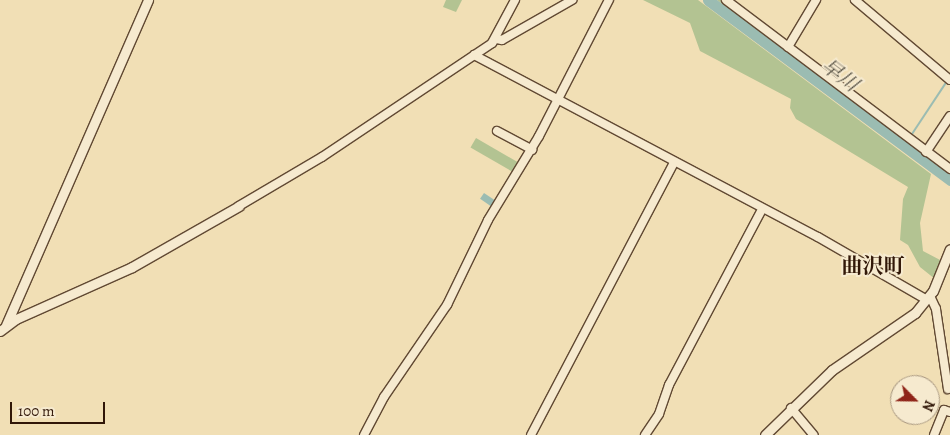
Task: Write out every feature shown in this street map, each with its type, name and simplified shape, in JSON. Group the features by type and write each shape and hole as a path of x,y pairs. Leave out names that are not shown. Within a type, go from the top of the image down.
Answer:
{"street":[{"path":"3,328 148,0"},
{"path":"3,328 132,267 322,157 496,39 515,0"},
{"path":"496,39 502,40 572,0"},
{"path":"364,435 384,397 447,305 488,220 532,150 609,0"},
{"path":"726,0 950,169"},
{"path":"788,47 816,0"},
{"path":"855,0 950,80"},
{"path":"474,55 929,298 938,318 948,389"},
{"path":"926,152 950,116"},
{"path":"497,131 532,150"},
{"path":"531,435 674,163"},
{"path":"645,435 660,414 669,385 762,209"},
{"path":"765,435 832,370 907,320 929,298 950,249"},
{"path":"791,408 814,435"},
{"path":"934,435 944,410 950,412"}],"green space":[{"path":"446,0 462,0 456,12 443,7"},
{"path":"643,0 698,0 931,174 920,223 923,251 942,261 935,279 920,267 908,245 900,240 903,199 908,187 796,119 790,108 791,99 700,51 690,23"},
{"path":"717,0 723,0 818,72 816,74"},
{"path":"476,138 520,163 515,173 470,148"}],"water":[{"path":"484,193 496,201 492,207 480,199"}],"waterway":[{"name":"早川","path":"708,0 950,180"},
{"path":"737,4 787,42"},
{"path":"910,137 947,81"}],"district":[{"name":"曲沢町","path":"873,266"}]}
